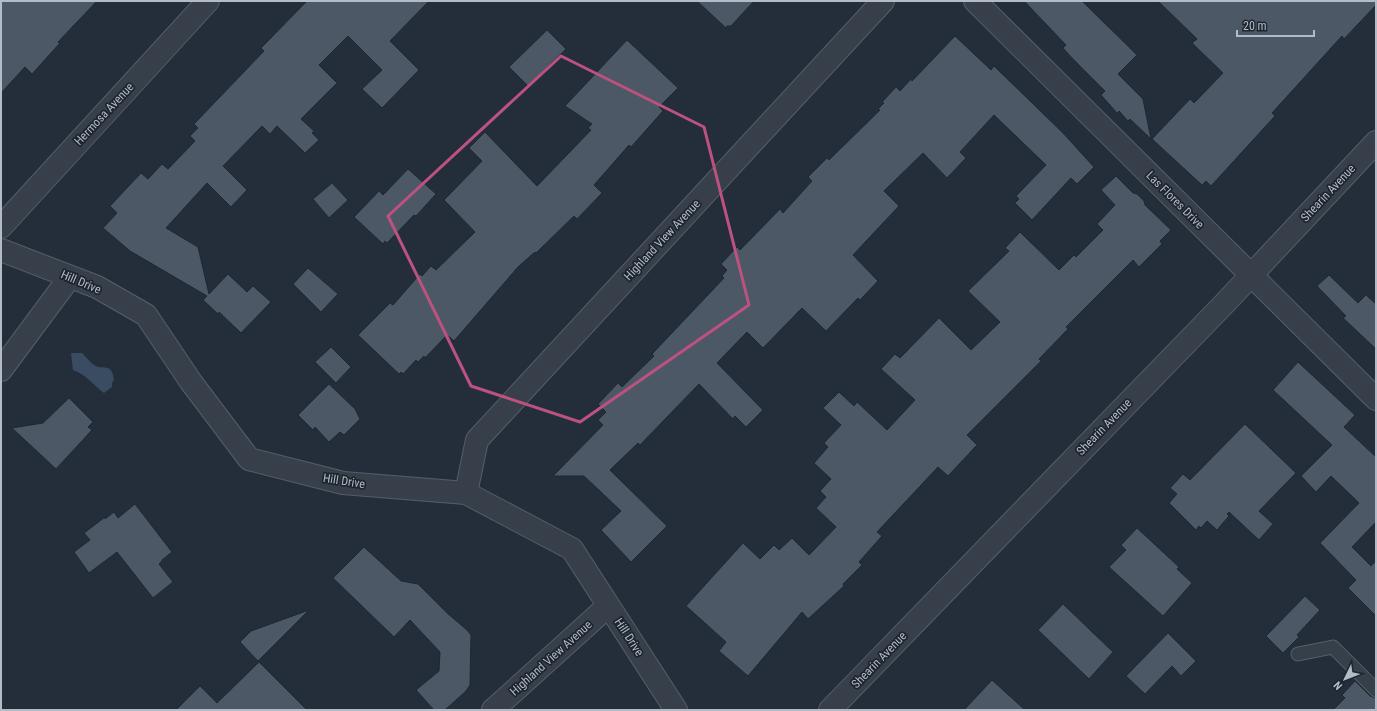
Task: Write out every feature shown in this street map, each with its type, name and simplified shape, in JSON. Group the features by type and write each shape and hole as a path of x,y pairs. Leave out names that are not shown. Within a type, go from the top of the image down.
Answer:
{"street":[{"name":"Hermosa Avenue","path":"1,227 208,1"},
{"name":"Highland View Avenue","path":"466,493 478,440 883,1"},
{"name":"Las Flores Drive","path":"974,1 1376,399"},
{"name":"Shearin Avenue","path":"830,710 1251,275 1376,142"},
{"name":"Hill Drive","path":"1,250 97,287 146,315 191,382 249,459 343,483 466,493 572,549 676,710"},
{"path":"1,370 70,277"},
{"name":"Highland View Avenue","path":"493,710 608,606"}],"lane":[{"path":"1298,654 1333,647 1376,690"}],"highlighted area":[{"path":"561,56 704,127 749,305 580,422 471,386 388,216"}],"water":[{"path":"71,353 82,353 97,367 109,368 111,370 114,380 112,387 104,393 78,372 73,370"}],"building":[{"path":"1,1 97,1 58,42 60,43 32,74 25,67 1,93"},
{"path":"307,1 429,1 390,41 419,70 382,108 362,89 382,70 348,36 319,65 337,83 301,119 314,131 312,133 319,140 305,153 277,126 270,134 262,126 223,166 247,190 231,207 207,183 166,228 198,247 209,294 228,274 247,292 253,286 271,302 241,333 219,312 218,314 203,300 207,296 130,251 103,228 117,213 110,206 141,173 148,179 162,164 168,169 195,141 190,136 198,128 194,124 264,51 261,48"},
{"path":"697,1 754,1 731,26 727,26 726,28"},
{"path":"1024,1 1082,1 1137,55 1118,74 1143,99 1151,139 1130,119 1128,121 1119,111 1117,113 1101,95 1105,91 1063,48 1066,45"},
{"path":"1158,1 1376,1 1376,5 1344,39 1342,36 1272,113 1275,116 1211,186 1206,181 1202,185 1152,139 1190,99 1194,103 1223,73 1192,43 1197,39"},
{"path":"547,30 566,49 528,86 509,67"},
{"path":"955,36 991,70 994,66 1063,133 1094,167 1077,184 1071,178 1032,220 1015,203 1019,199 1016,196 1046,165 994,115 960,152 966,158 947,178 923,153 884,191 899,206 853,255 878,281 860,300 858,298 826,331 802,308 763,348 747,332 717,363 763,410 746,427 735,416 733,419 699,384 640,445 638,443 610,470 667,526 631,562 601,530 621,511 584,476 553,476 603,425 598,420 606,412 598,404 618,383 622,387 654,356 652,354 724,278 722,276 727,270 721,264 737,247 740,250 780,209 783,213 812,181 808,177 827,158 829,160 880,110 878,109 884,103 882,102 896,87 900,91 911,79 912,81"},
{"path":"627,40 678,88 659,107 663,111 631,147 629,145 594,185 602,193 577,219 574,216 536,253 535,252 518,267 454,341 447,335 425,358 424,356 418,362 416,360 403,374 401,372 399,374 358,335 390,303 393,305 420,274 422,276 431,266 436,270 475,232 444,200 482,161 469,148 485,132 537,186 591,130 588,128 592,124 565,106"},
{"path":"408,169 436,194 416,216 414,215 387,243 385,241 383,244 354,217 379,191 383,195"},
{"path":"1116,176 1133,193 1137,194 1144,201 1145,205 1171,230 1160,241 1162,244 1139,267 1133,260 1066,327 1068,329 1039,359 1041,361 967,435 977,445 948,476 938,467 877,532 882,536 859,562 862,565 843,584 844,586 808,619 802,612 748,676 719,651 726,642 686,606 743,543 760,559 774,545 779,550 792,538 809,555 836,527 816,508 826,497 820,491 831,479 814,463 828,447 824,443 841,425 823,408 839,392 854,406 857,402 887,430 915,400 881,369 895,354 900,358 939,318 971,350 1000,322 968,291 1009,251 1005,248 1020,232 1059,270 1074,255 1076,257 1103,230 1097,224 1115,205 1101,190"},
{"path":"332,183 348,200 329,218 313,199"},
{"path":"308,268 338,294 321,312 293,284"},
{"path":"1329,275 1358,303 1366,295 1376,304 1376,349 1343,318 1346,316 1317,286"},
{"path":"331,347 351,367 336,383 315,362"},
{"path":"1298,362 1355,415 1344,427 1376,457 1376,522 1352,547 1371,566 1376,561 1376,616 1348,588 1356,580 1320,543 1359,503 1331,476 1316,492 1301,476 1332,445 1273,390"},
{"path":"329,384 355,409 360,419 344,435 340,432 329,442 315,427 313,430 298,415"},
{"path":"69,398 93,422 88,427 92,430 56,469 12,428 43,423"},
{"path":"1245,424 1296,473 1259,511 1273,524 1259,540 1229,512 1227,514 1229,516 1217,530 1207,521 1201,528 1199,526 1196,530 1169,503 1177,494 1170,488 1183,474 1190,480"},
{"path":"135,504 172,552 159,564 173,582 153,598 117,552 89,573 74,552 90,540 84,533 114,512 118,518"},
{"path":"1137,528 1179,567 1177,569 1192,583 1163,616 1109,567 1126,550 1121,545"},
{"path":"364,547 401,581 418,584 471,635 470,685 466,691 445,710 434,710 416,690 439,671 440,652 410,620 394,637 333,578"},
{"path":"1305,596 1320,610 1297,635 1299,637 1283,653 1266,636"},
{"path":"1063,604 1113,652 1089,679 1038,630"},
{"path":"309,610 258,661 240,642 251,631"},
{"path":"1168,633 1196,661 1181,676 1172,666 1145,694 1126,676"},
{"path":"259,662 307,710 176,710 200,686 217,703"},
{"path":"992,680 1025,710 964,710"},
{"path":"1355,681 1370,696 1376,698 1376,710 1333,710 1345,698 1342,695"}]}
